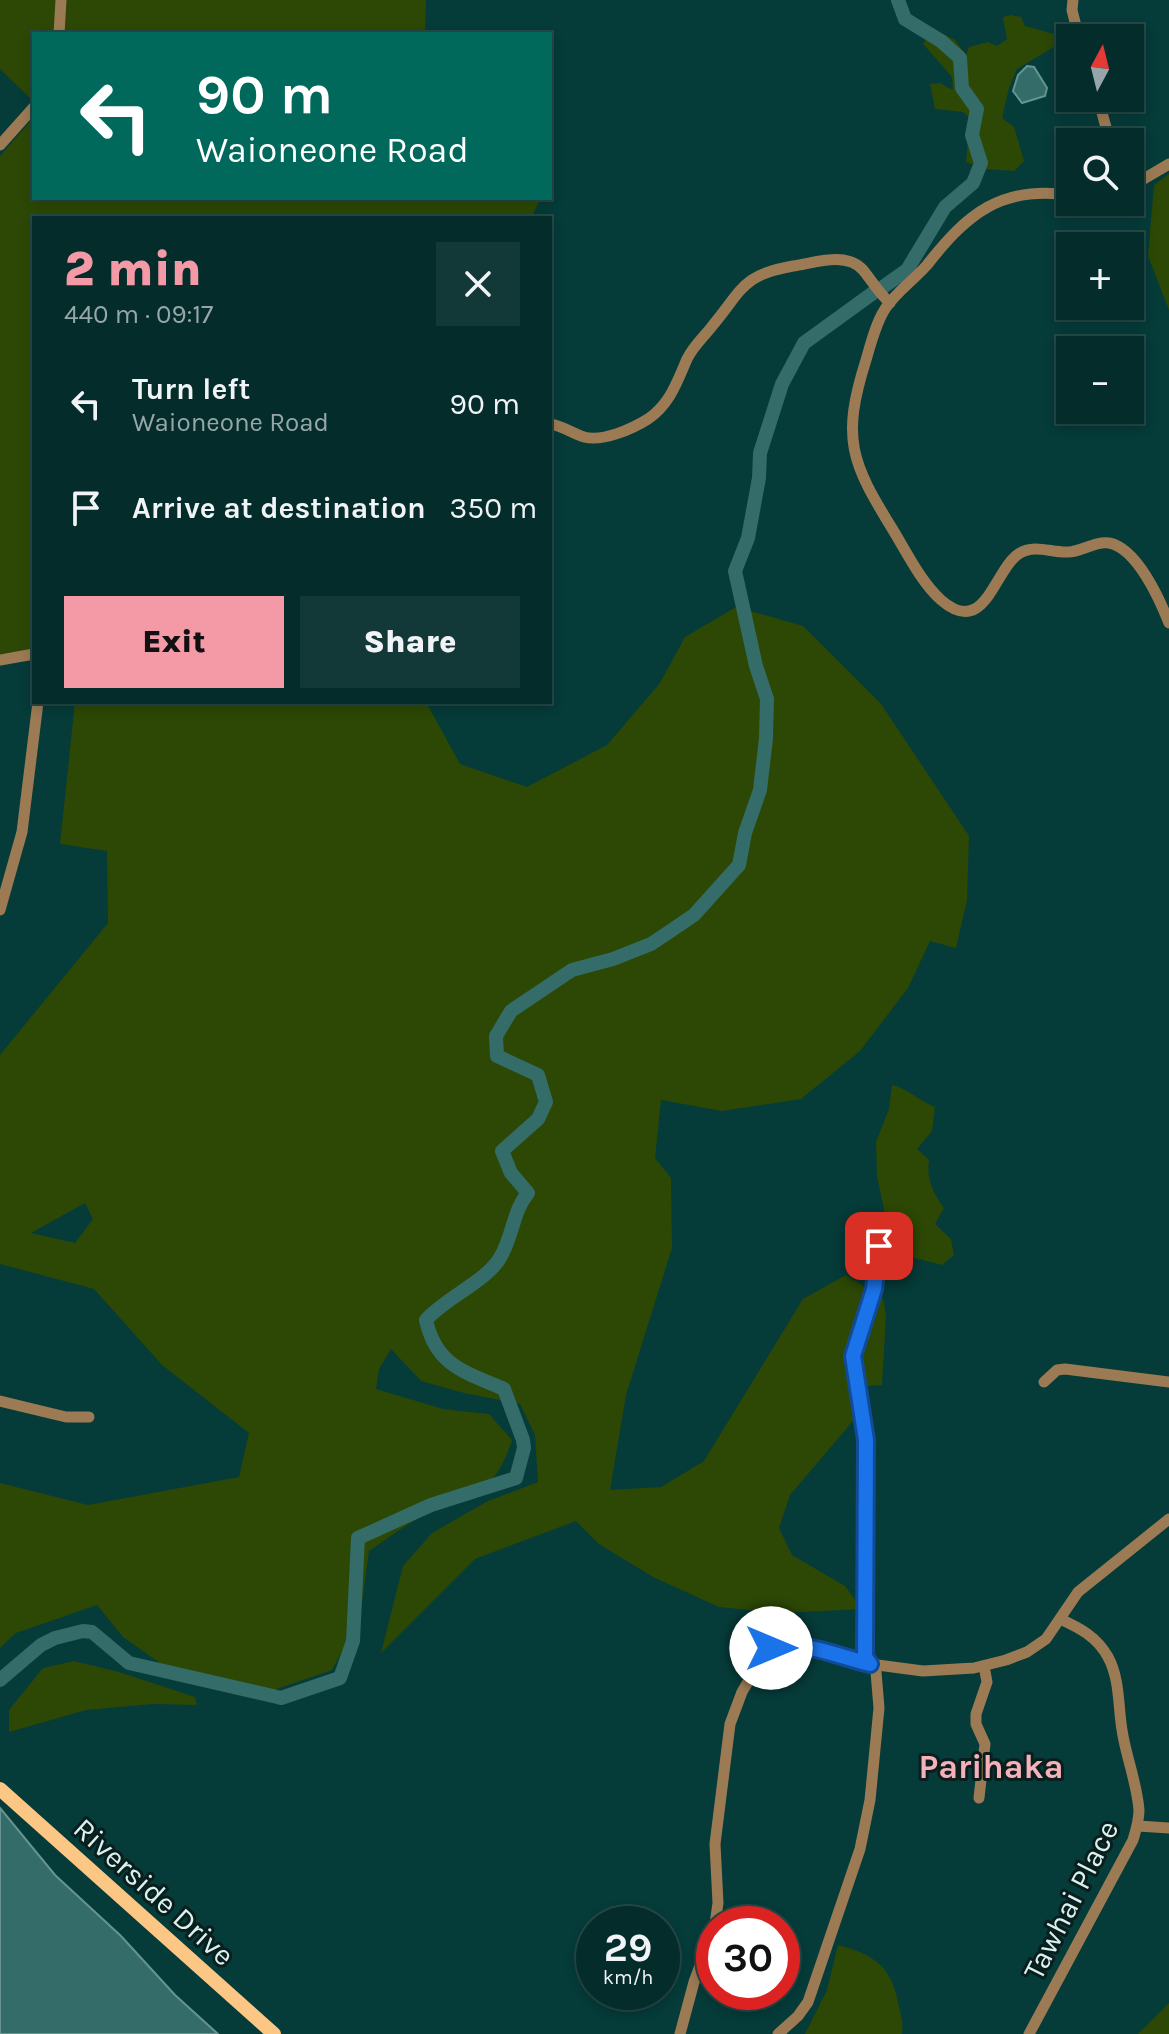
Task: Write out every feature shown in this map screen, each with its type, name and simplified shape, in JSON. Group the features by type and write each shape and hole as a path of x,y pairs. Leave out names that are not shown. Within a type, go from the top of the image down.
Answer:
{"main road":[{"name":"Riverside Drive","path":"0,1789 274,2034"}],"street":[{"path":"59,32 61,0"},
{"path":"1073,0 1076,24"},
{"path":"0,145 32,109"},
{"path":"1144,179 1169,164"},
{"path":"1056,193 1020,194 979,213 957,228 918,276 890,303 880,318 854,398 852,434 855,458 875,501 935,594 956,609 973,609 988,598 1006,568 1022,552 1034,549 1070,552 1109,543 1125,552 1143,571 1169,623"},
{"path":"552,424 584,437 596,438 651,417 669,399 694,347 711,329 736,292 769,271 834,259 851,261 890,303"},
{"path":"0,660 32,654"},
{"path":"0,910 22,832 38,704"},
{"path":"778,2034 808,2002 860,1849 870,1800 879,1708 876,1672 865,1657 866,1440 853,1356 874,1289 879,1246"},
{"path":"1044,1382 1057,1370 1065,1369 1169,1382"},
{"path":"0,1401 66,1417 89,1417"},
{"path":"718,1906 715,1844 730,1724 736,1703 758,1660 771,1648 785,1644 870,1664 923,1671 984,1666 1027,1652 1046,1639 1078,1592 1169,1519"},
{"name":"Tawhai Place","path":"1029,2034 1138,1826 1137,1796 1122,1732 1112,1665 1084,1630 1060,1619"},
{"path":"979,1798 985,1744 976,1724 976,1714 987,1682 984,1666"},
{"path":"1138,1826 1169,1828"},
{"path":"680,2034 696,1977"}],"green space":[{"path":"0,0 426,0 425,32 32,32 32,100 0,69"},
{"path":"1003,17 1021,17 1025,26 1054,34 1056,41 1056,46 1017,69 1009,88 1002,118 1014,127 1024,161 1014,171 986,169 966,162 970,118 963,112 935,109 930,84 940,83 953,90 952,77 923,44 933,29 955,40 966,55 969,47 988,42 997,46 1007,39"},
{"path":"32,119 32,200 540,200 532,216 32,216 32,653 0,658 0,156"},
{"path":"1169,174 1169,310 1148,256 1154,185"},
{"path":"736,607 803,626 881,704 969,836 967,900 956,948 930,941 908,988 860,1051 801,1099 722,1111 661,1100 655,1158 671,1178 672,1248 626,1395 610,1490 661,1487 704,1461 803,1299 846,1275 883,1299 886,1316 882,1385 865,1386 864,1408 790,1495 779,1528 792,1555 845,1586 862,1609 779,1613 719,1607 653,1577 599,1544 576,1521 475,1559 381,1653 403,1566 432,1533 488,1501 538,1482 535,1435 520,1404 421,1381 391,1349 379,1369 376,1389 443,1409 489,1414 512,1440 498,1471 483,1488 416,1520 369,1551 360,1618 332,1670 274,1690 178,1676 123,1637 97,1605 16,1633 0,1648 0,1483 88,1505 239,1477 249,1433 162,1365 94,1289 0,1264 0,1055 108,923 107,851 60,844 75,704 427,704 460,764 527,787 607,745 660,683 685,637","holes":["85,1203 93,1219 75,1243 31,1233"]},
{"path":"892,1085 935,1107 932,1131 917,1149 929,1160 931,1186 944,1208 935,1224 951,1239 954,1255 942,1265 899,1254 886,1244 888,1228 877,1176 876,1142 889,1109"},
{"path":"74,1661 195,1697 197,1705 153,1704 86,1710 9,1732 9,1710 43,1668"},
{"path":"838,1945 861,1952 885,1970 895,1989 902,2034 805,2034 827,1990"},
{"path":"1169,2003 1169,2034 1138,2034"}],"water":[{"path":"1027,66 1034,67 1047,88 1045,96 1022,103 1013,91 1018,75"},
{"path":"0,1808 55,1875 121,1936 175,1995 218,2034 0,2034"}],"waterway":[{"path":"883,287 907,270 945,207 973,183 981,163 972,135 977,109 962,88 960,58 941,41 905,19 898,0"},
{"path":"0,1680 41,1645 83,1631 92,1632 129,1663 281,1698 340,1678 353,1641 358,1538 431,1505 516,1478 524,1448 523,1440 504,1389 465,1372 445,1358 437,1348 426,1320 495,1265 528,1193 511,1173 502,1151 538,1119 546,1102 538,1075 497,1056 496,1036 511,1011 572,970 651,944 694,915 739,865 745,833 760,790 766,738 767,699 756,666 735,571 748,538 759,478 760,453 782,384 804,343 873,293"}],"district":[{"name":"Parihaka","path":"991,1766"}],"route":[{"path":"771,1648 785,1644 799,1646 870,1664 865,1657 866,1440 853,1356 874,1289 879,1246"}]}
